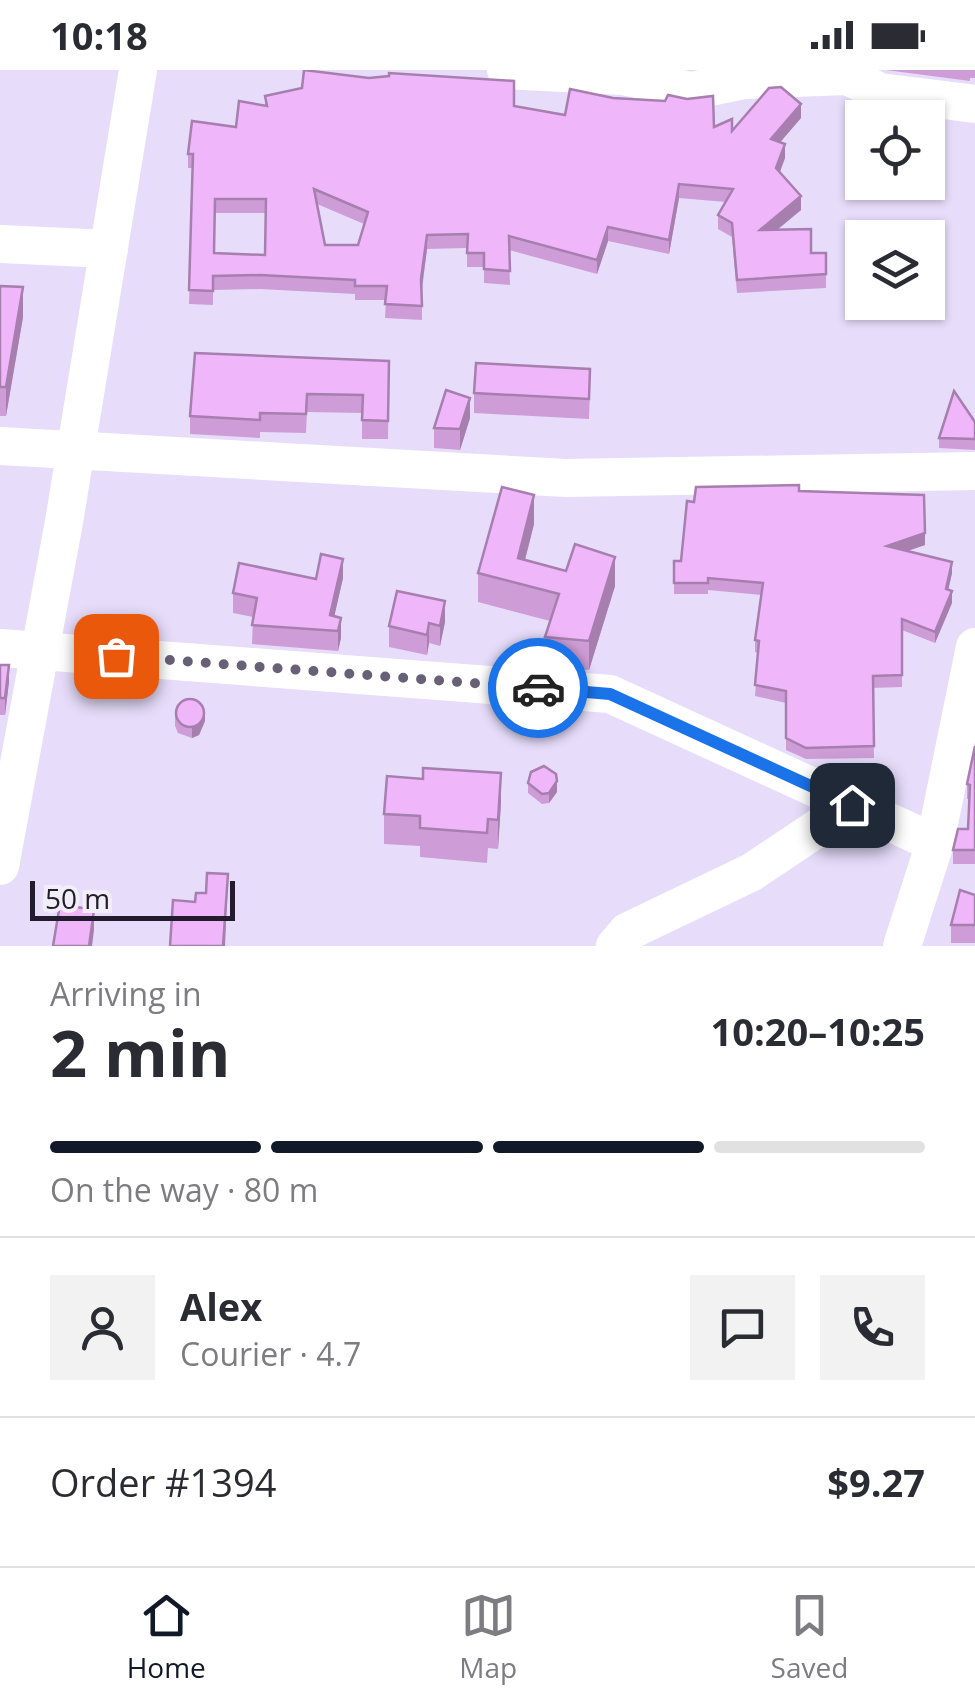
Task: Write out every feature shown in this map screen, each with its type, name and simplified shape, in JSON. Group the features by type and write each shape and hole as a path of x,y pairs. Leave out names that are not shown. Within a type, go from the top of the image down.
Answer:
{"street":[{"path":"1,859 76,448 138,70"},
{"path":"506,70 623,73 690,91 745,80 848,76 880,92 975,104"},
{"path":"0,244 109,249"},
{"path":"0,446 566,478 975,470"},
{"path":"902,946 935,843 975,647"},
{"path":"0,648 610,694 935,843"},
{"path":"615,946 627,932 752,872 852,805"}],"building":[{"path":"304,70 369,78 389,73 514,81 514,106 565,115 570,89 613,98 665,101 668,95 687,99 713,96 714,127 732,119 732,131 769,88 781,87 801,104 771,139 785,144 776,168 801,196 760,230 811,229 811,253 826,253 826,274 737,280 732,223 718,215 733,189 679,184 669,240 608,227 597,260 509,236 510,271 484,269 484,253 467,253 468,234 427,235 422,306 385,304 387,286 355,286 355,280 213,276 213,291 189,290 193,154 188,154 192,121 236,127 239,101 267,106 265,96 302,88","holes":["314,189 368,212 358,245 325,245","215,199 266,199 265,255 214,253"]},
{"path":"0,286 23,287 6,387 0,387"},
{"path":"195,353 389,361 388,421 362,420 363,395 307,394 306,414 260,413 260,420 190,416"},
{"path":"476,363 590,369 589,399 474,393"},
{"path":"446,390 470,398 460,429 434,428"},
{"path":"954,391 975,422 975,439 939,438"},
{"path":"799,485 799,491 924,495 925,533 887,546 952,562 946,589 952,591 935,632 902,619 902,675 873,676 874,746 806,748 786,738 786,691 755,685 759,641 755,640 763,583 708,578 708,583 674,583 674,561 681,561 687,501 694,502 696,487"},
{"path":"502,487 534,495 518,558 566,571 575,544 615,557 589,641 545,637 559,594 478,573"},
{"path":"321,554 343,559 330,615 341,618 338,631 252,625 257,598 233,593 239,563 316,579"},
{"path":"397,591 445,601 440,626 429,623 427,635 389,626"},
{"path":"0,665 9,665 5,698 0,698"},
{"path":"190,699 200,703 204,713 200,723 190,727 180,723 176,713 180,703"},
{"path":"975,746 975,850 953,850 958,829 968,829 967,784"},
{"path":"544,766 556,774 557,781 549,793 542,794 528,783 531,772"},
{"path":"423,768 501,773 498,820 488,819 487,833 420,828 420,816 384,814 387,776 423,779"},
{"path":"207,873 228,874 223,946 170,946 173,900 195,902 196,893 206,893"},
{"path":"960,890 975,895 975,925 951,925"},
{"path":"60,904 94,910 89,946 53,946"}],"way so far":[{"path":"116,656 538,688"}],"route":[{"path":"538,688 610,694 852,805"}]}
